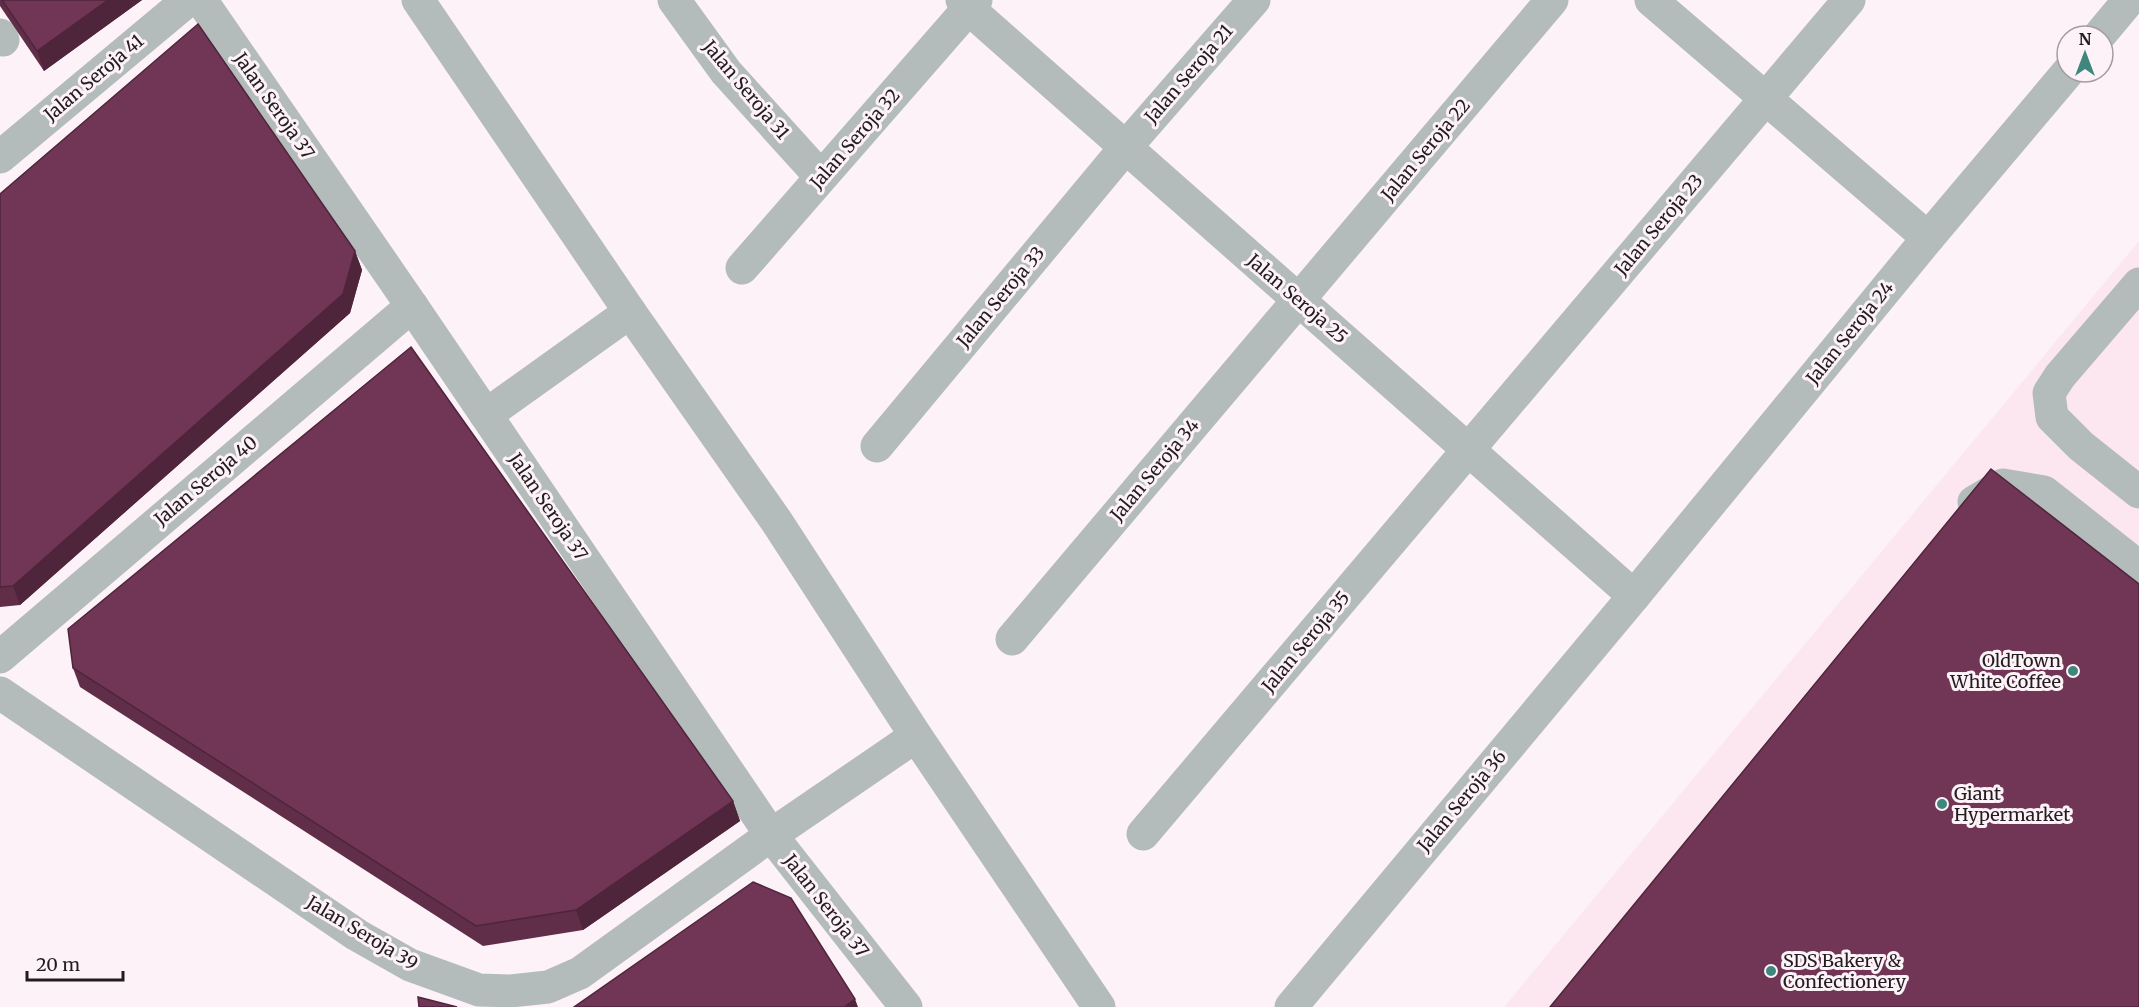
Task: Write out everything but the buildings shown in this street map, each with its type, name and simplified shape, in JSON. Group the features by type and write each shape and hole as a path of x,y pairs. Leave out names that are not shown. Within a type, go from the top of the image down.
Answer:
{"street":[{"name":"Jalan Seroja 41","path":"0,157 188,0"},
{"name":"Jalan Seroja 37","path":"201,0 771,835 906,1007"},
{"path":"418,0 630,312 777,522 916,736 1099,1007"},
{"name":"Jalan Seroja 31","path":"674,0 726,72 821,177"},
{"name":"Jalan Seroja 21","path":"1125,148 1254,0"},
{"name":"Jalan Seroja 22","path":"1299,300 1552,0"},
{"path":"1651,0 1928,238"},
{"name":"Jalan Seroja 23","path":"1468,450 1850,0"},
{"path":"2109,24 2129,0"},
{"name":"Jalan Seroja 32","path":"742,268 969,3"},
{"name":"Jalan Seroja 25","path":"969,3 1125,148 1634,596"},
{"name":"Jalan Seroja 24","path":"1634,596 1928,238 2058,84"},
{"name":"Jalan Seroja 33","path":"877,446 1125,148"},
{"path":"2139,284 2060,376 2049,393 2052,417 2081,446 2139,492"},
{"name":"Jalan Seroja 34","path":"1012,639 1299,300"},
{"name":"Jalan Seroja 40","path":"0,657 412,306"},
{"path":"486,415 630,312"},
{"name":"Jalan Seroja 35","path":"1143,834 1468,450"},
{"path":"1955,524 1970,505 2003,485 2044,492 2139,567"},
{"name":"Jalan Seroja 36","path":"1291,1007 1634,596"},
{"name":"Jalan Seroja 39","path":"0,693 357,935 410,965 479,990 511,991 548,987 580,973 771,835 916,736"}],"shaded area":[{"name":"Giant Hypermarket","path":"2139,241 2139,1007 1504,1007"}],"place":[{"name":"OldTown White Coffee","path":"2073,671"},
{"name":"Giant Hypermarket","path":"1942,804"},
{"name":"SDS Bakery & Confectionery","path":"1771,971"}]}
